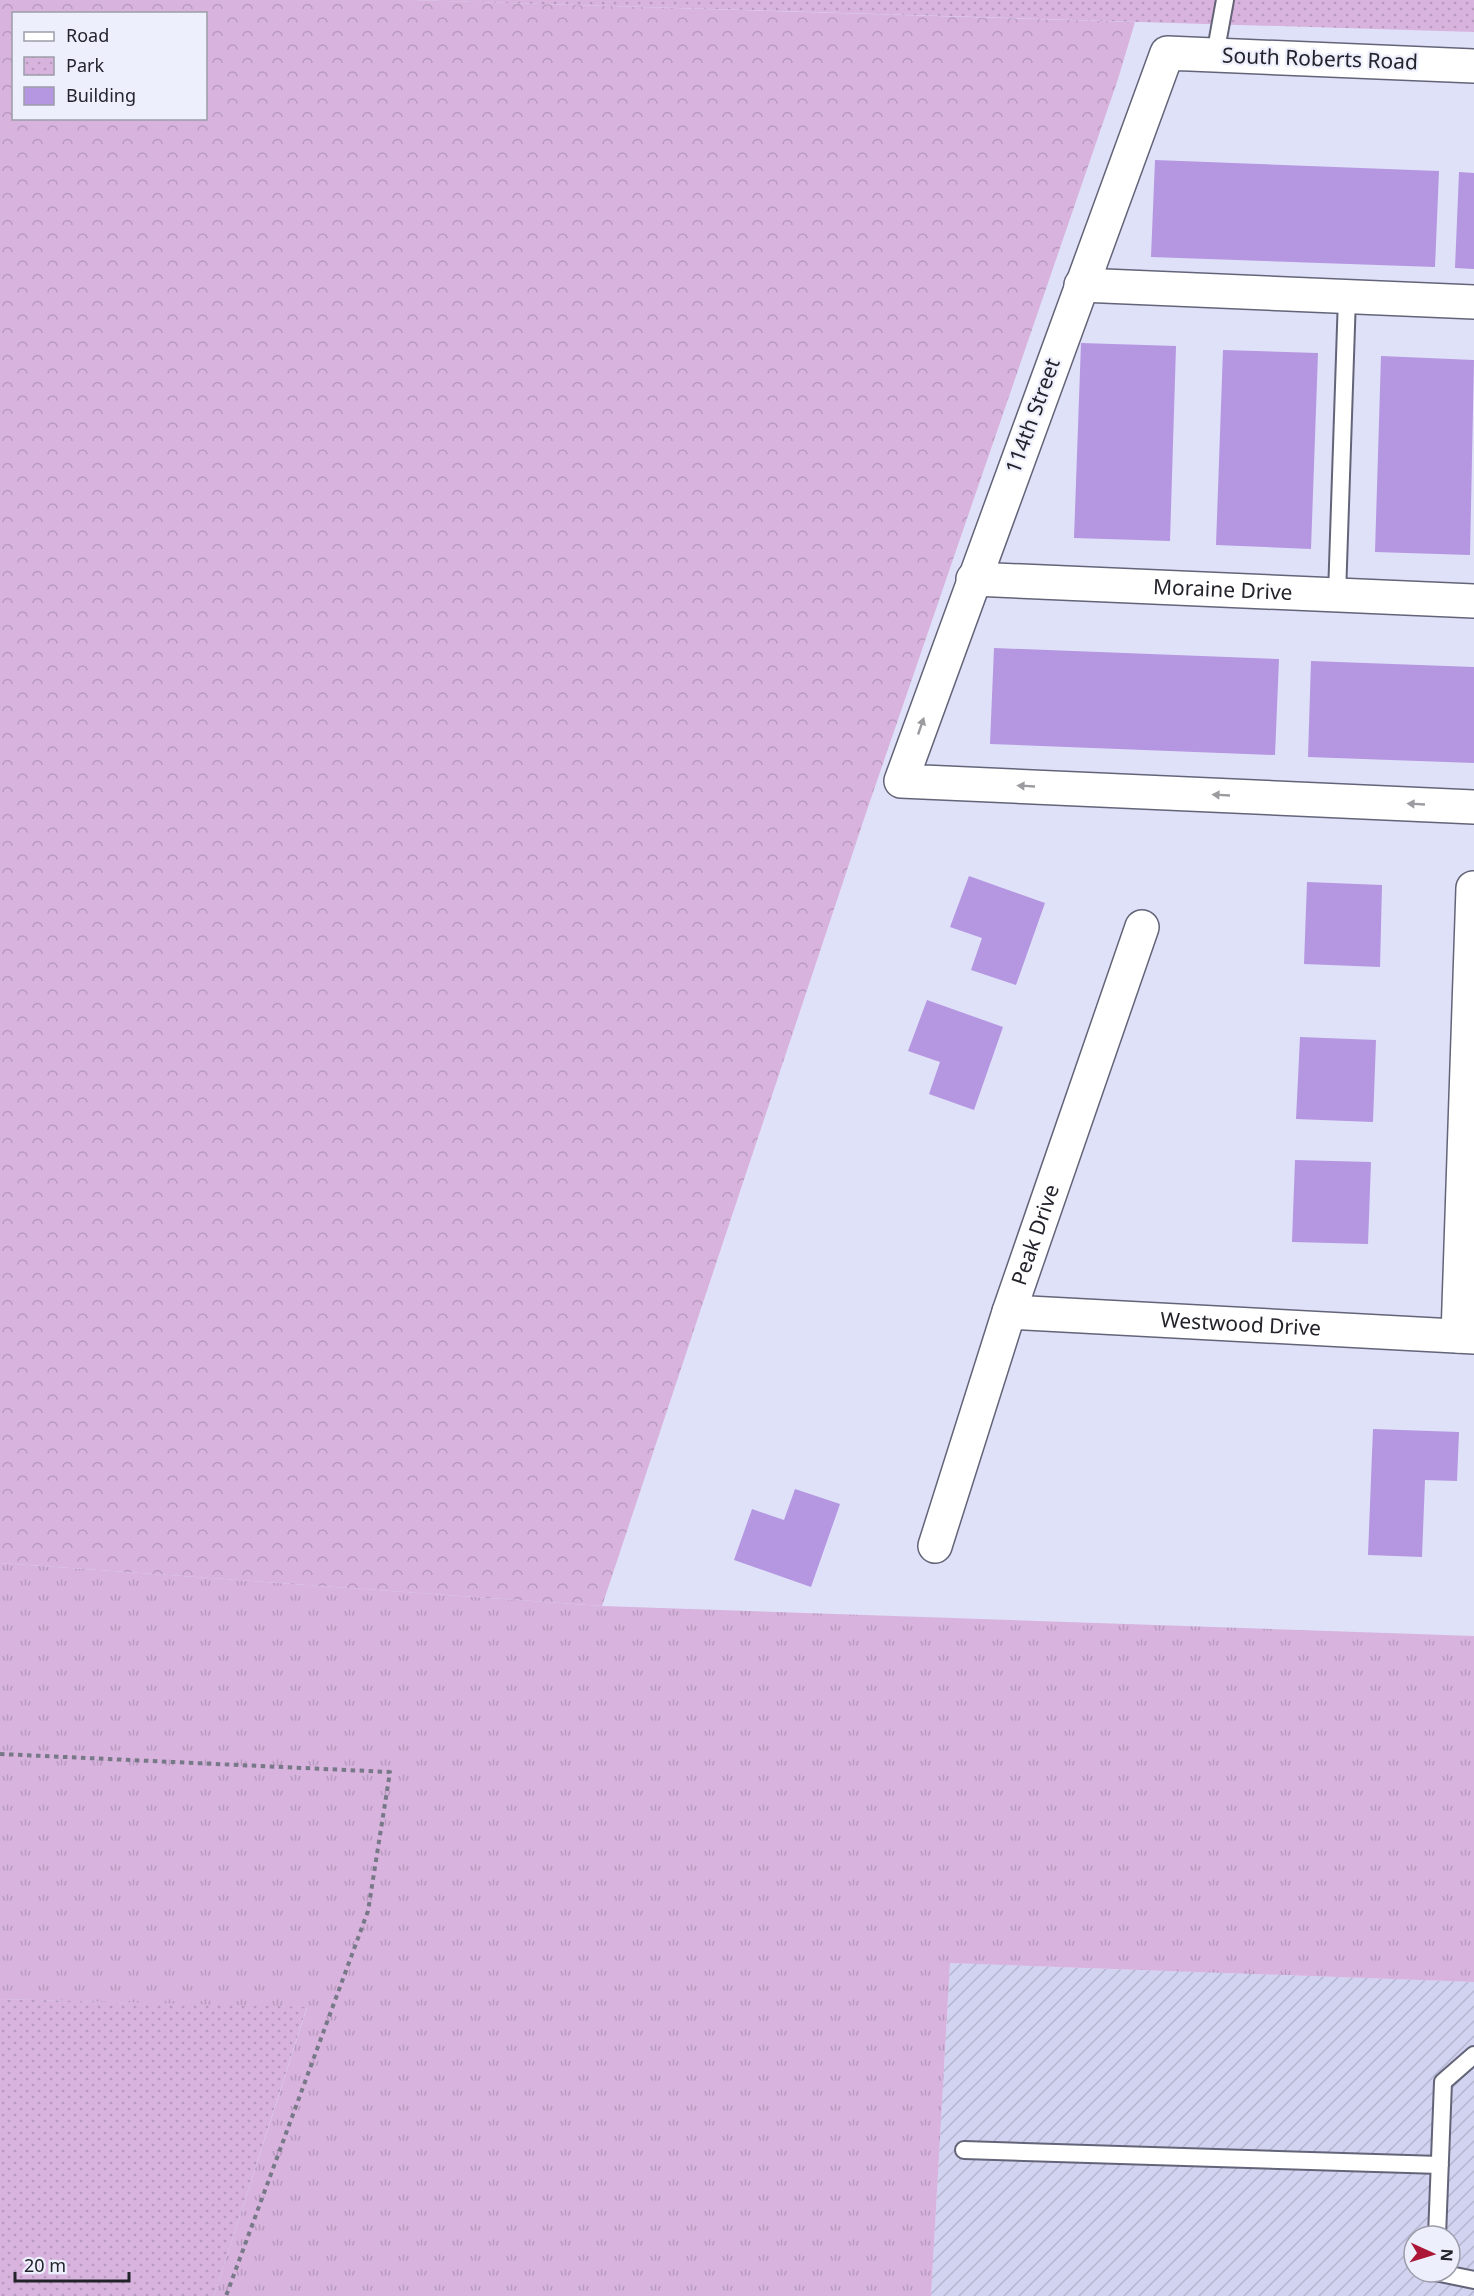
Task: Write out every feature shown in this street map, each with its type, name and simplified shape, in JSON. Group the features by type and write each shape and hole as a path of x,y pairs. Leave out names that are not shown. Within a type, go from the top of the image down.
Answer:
{"street":[{"name":"South Roberts Road","path":"1167,53 1474,66"},
{"name":"114th Street","path":"1167,53 973,579 902,781 1474,807"},
{"path":"1081,285 1474,302"},
{"name":"Moraine Drive","path":"973,579 1474,601"},
{"path":"1466,1337 1473,888"},
{"name":"Peak Drive","path":"935,1546 1009,1312 1142,927"},
{"name":"Westwood Drive","path":"1009,1312 1466,1337"}],"lane":[{"path":"1215,55 1225,0"},
{"path":"1337,595 1347,297"},
{"path":"1438,2224 1443,2082 1474,2055"},
{"path":"964,2150 1440,2165"}],"path":[{"path":"0,1754 390,1772 368,1911 226,2296"}],"shaded area":[{"path":"950,1963 1474,1982 1474,2296 931,2296"}],"green space":[{"path":"0,0 412,0 1135,22 1118,79 868,807 602,1606 0,1563"},
{"path":"412,0 1474,0 1474,32"},
{"path":"0,1563 602,1606 1474,1636 1474,1982 950,1963 931,2296 214,2296 307,2008 0,1999"},
{"path":"0,1999 307,2007 214,2296 0,2296"}],"building":[{"path":"1155,160 1439,171 1435,267 1151,257"},
{"path":"1459,172 1474,173 1474,269 1455,268"},
{"path":"1081,343 1176,346 1170,541 1074,538"},
{"path":"1223,350 1318,353 1311,549 1216,545"},
{"path":"1381,356 1474,360 1470,555 1375,552"},
{"path":"994,648 1279,659 1275,755 990,744"},
{"path":"1311,661 1474,667 1474,763 1308,757"},
{"path":"969,876 1045,903 1016,985 971,970 982,938 950,927"},
{"path":"1307,882 1382,885 1380,967 1304,964"},
{"path":"927,1000 1003,1027 974,1110 929,1094 940,1062 908,1051"},
{"path":"1300,1037 1376,1040 1373,1122 1296,1119"},
{"path":"1295,1160 1371,1162 1368,1244 1292,1242"},
{"path":"1373,1429 1459,1432 1457,1481 1425,1480 1422,1557 1368,1555"},
{"path":"795,1489 840,1504 811,1587 734,1560 752,1509 784,1520"}]}
